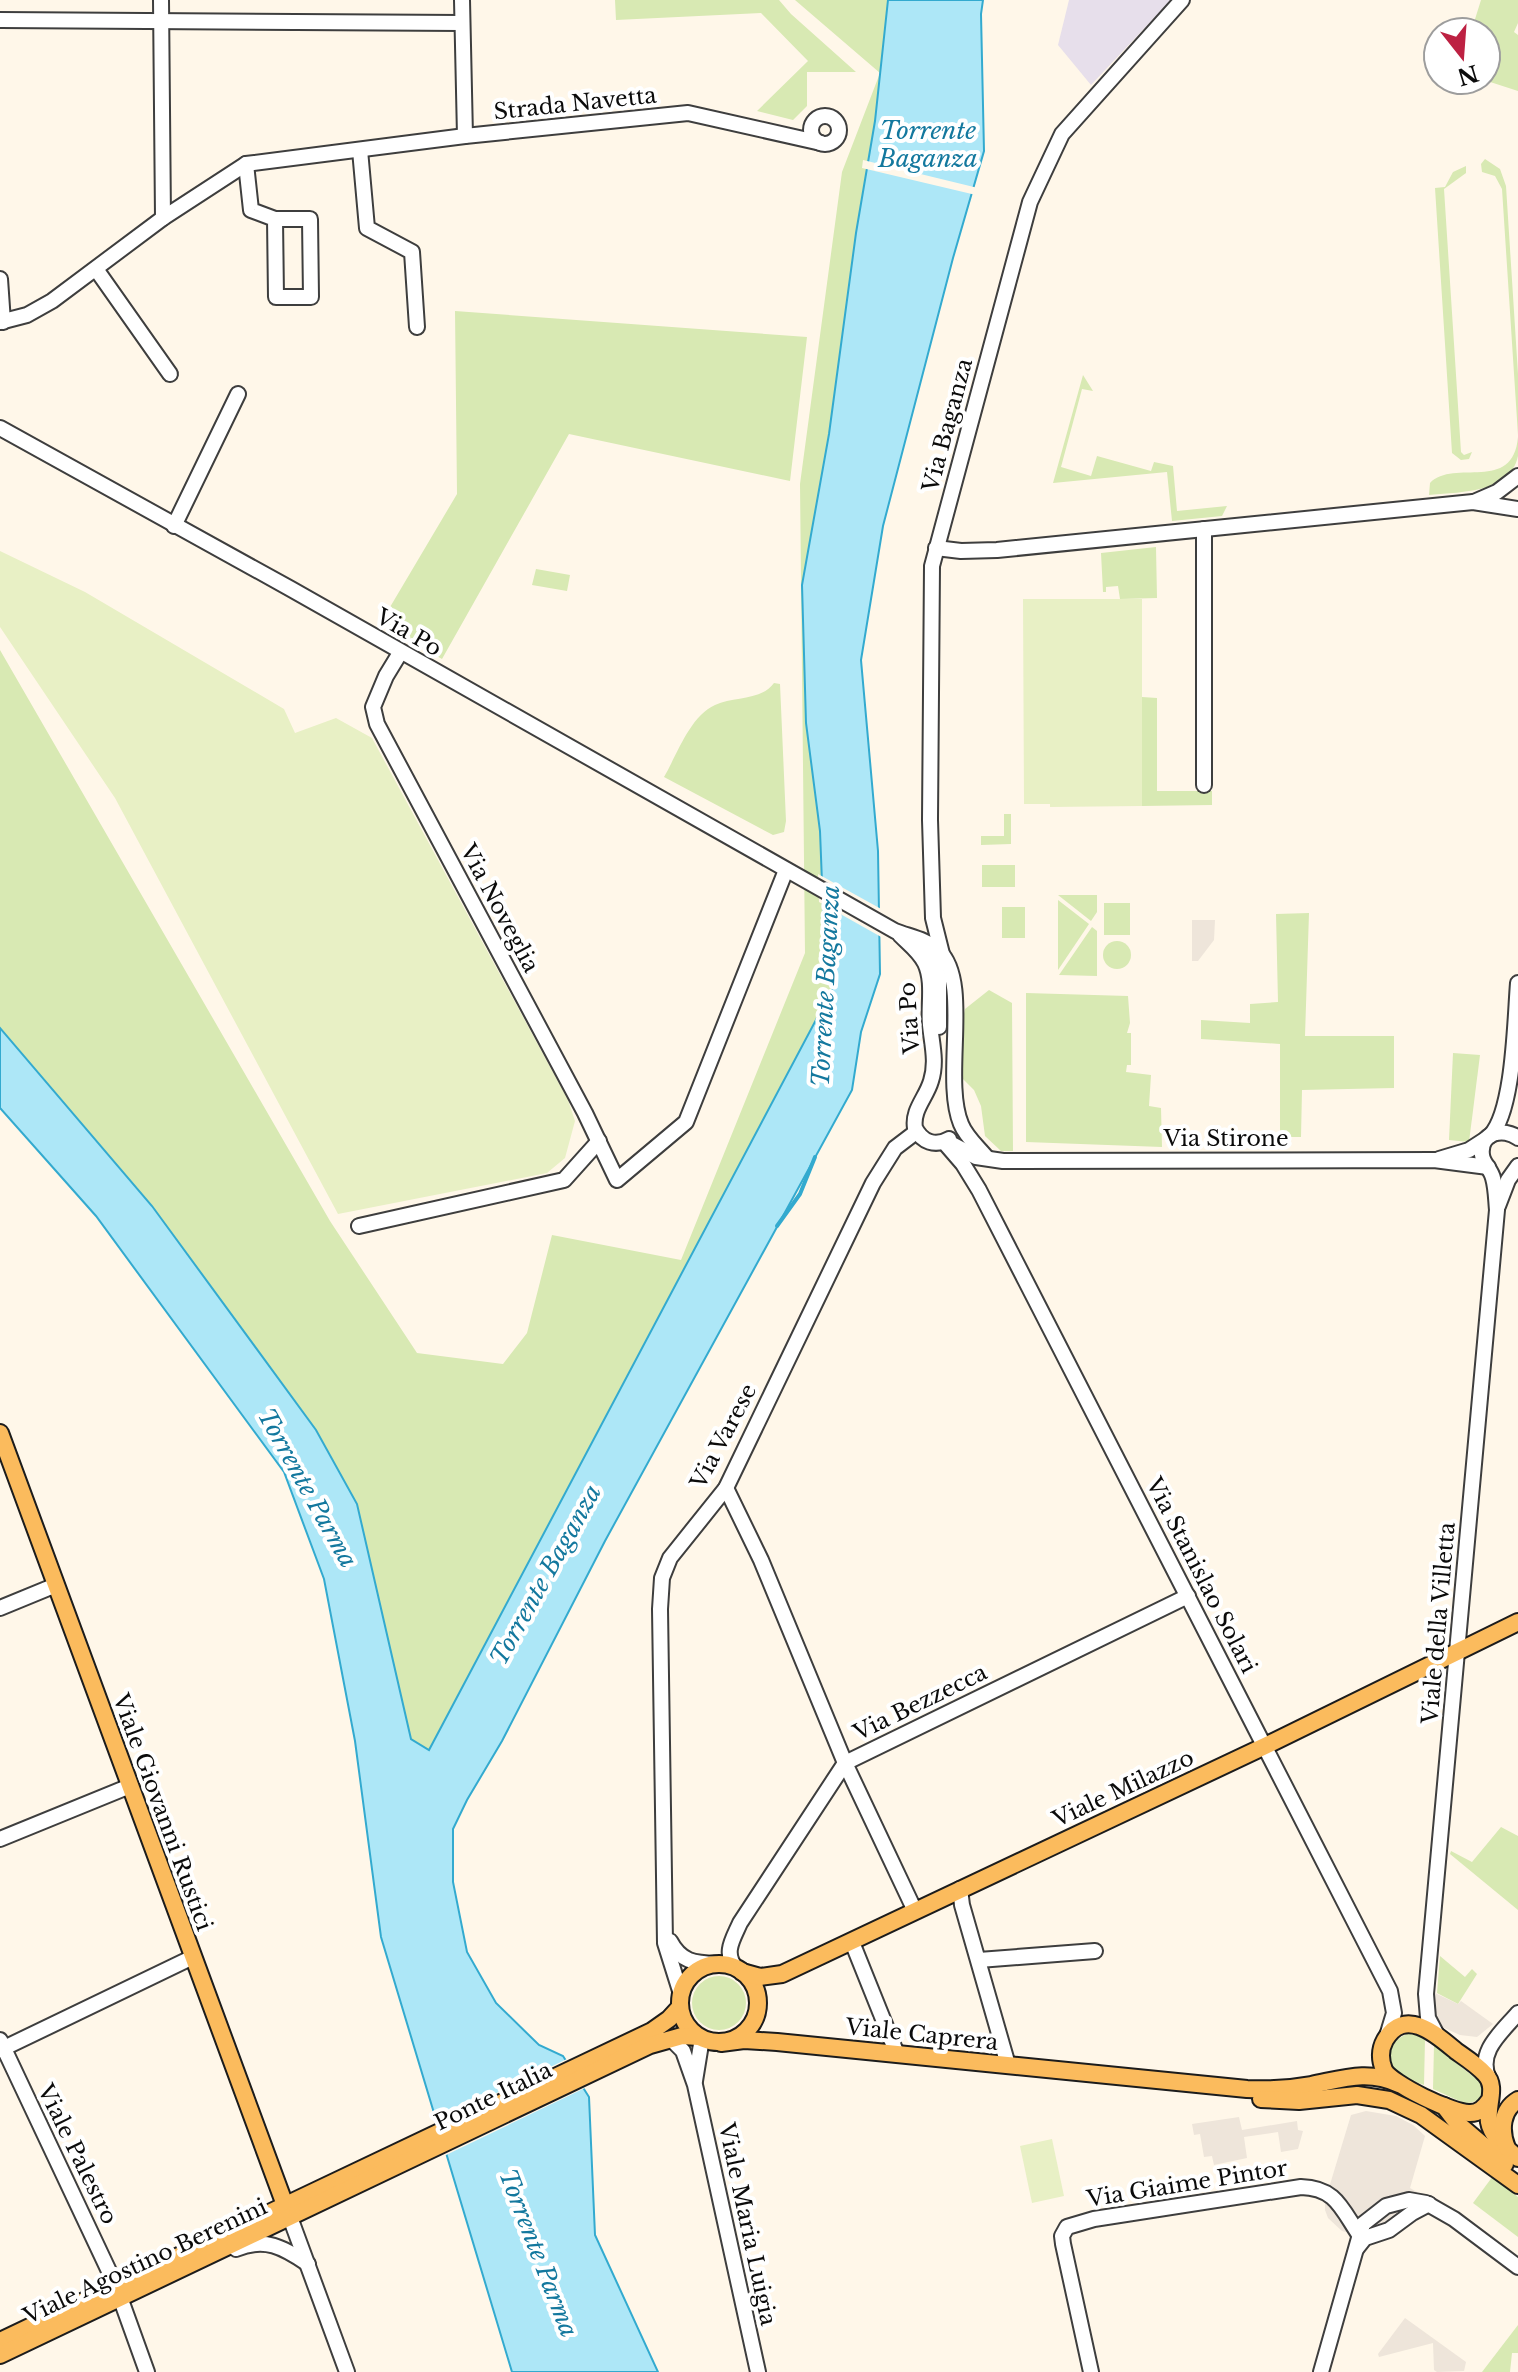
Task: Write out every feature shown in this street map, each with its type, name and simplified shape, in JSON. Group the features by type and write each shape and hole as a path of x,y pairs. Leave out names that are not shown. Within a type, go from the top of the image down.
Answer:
{"main road":[{"name":"Viale Giovanni Rustici","path":"2,1443 288,2211"},
{"name":"Viale Milazzo","path":"739,1970 760,1977 782,1974 1265,1746 1518,1622"},
{"path":"717,1964 739,1970 752,1983 757,1994 755,2018 743,2034 721,2043 700,2038 686,2025 680,2000 688,1978 717,1964"},
{"name":"Ponte Italia","path":"661,2034 680,2000"},
{"path":"1399,2084 1387,2075 1382,2066 1381,2051 1387,2037 1399,2028 1413,2025 1428,2029 1489,2079 1492,2090 1488,2110 1490,2126 1513,2154"},
{"name":"Ponte Italia","path":"306,2203 661,2034 700,2038"},
{"name":"Viale Caprera","path":"721,2043 758,2040 1264,2090 1301,2087 1351,2076 1374,2076 1436,2101"},
{"name":"Viale Caprera","path":"1118,2076 1165,2089 1273,2100 1299,2101 1357,2095 1395,2102 1427,2119 1518,2185"},
{"path":"1513,2154 1504,2139 1503,2120 1508,2107 1518,2099"},
{"path":"1436,2101 1467,2113 1482,2109 1489,2101"},
{"path":"1436,2101 1518,2175"},
{"name":"Viale Agostino Berenini","path":"0,2341 118,2291 306,2203"},
{"name":"Viale Agostino Berenini","path":"0,2355 118,2291 156,2279 288,2211"}],"street":[{"path":"161,0 163,218"},
{"path":"462,0 465,136"},
{"name":"Via Baganza","path":"935,948 929,931 933,918 929,790 930,598 936,548 1030,202 1062,134 1182,0"},
{"path":"0,20 462,23"},
{"name":"Strada Navetta","path":"1,322 27,315 52,301 163,218 246,164 465,136 688,113 821,143"},
{"path":"793,136 811,129 822,116 835,120 839,129 830,143 821,143 814,138 811,129"},
{"path":"360,150 367,228 412,252 417,327"},
{"path":"246,164 251,210 275,219 310,219 311,297 276,297 275,219"},
{"path":"96,269 170,374"},
{"path":"0,279 1,322"},
{"path":"174,526 238,394"},
{"name":"Via Po","path":"0,428 900,934 919,953 928,972 930,1027 934,1044 932,1079 919,1106"},
{"path":"936,548 997,550 1473,502 1512,486 1518,476"},
{"path":"1473,502 1514,510"},
{"path":"1204,529 1204,785"},
{"name":"Via Noveglia","path":"400,653 373,707 377,724 585,1113 617,1180 686,1122 791,873"},
{"path":"900,934 935,948 951,974 956,996 953,1088 958,1115 963,1131 987,1158"},
{"path":"934,1044 939,1027 940,982 935,948"},
{"path":"1517,1137 1511,1125 1513,1090 1510,1068 1518,983"},
{"path":"1488,1138 1499,1123 1513,1090"},
{"path":"940,1099 951,1104 958,1115 955,1132 945,1141 926,1141 916,1132 914,1119 919,1106 928,1100 940,1099"},
{"path":"1488,1138 1502,1131 1517,1137"},
{"name":"Via Varese","path":"680,2000 675,1971 665,1950 662,1578 670,1558 726,1488 873,1183 895,1148 916,1132"},
{"name":"Via Stirone","path":"1434,1160 1469,1150 1488,1138"},
{"name":"Viale della Villetta","path":"1439,2037 1429,2022 1425,1998 1497,1210 1494,1179 1481,1152 1488,1138"},
{"path":"359,1226 564,1180 599,1141"},
{"name":"Via Stirone","path":"945,1141 966,1153 1018,1161 1434,1160 1506,1173 1518,1166"},
{"name":"Via Stanislao Solari","path":"945,1141 979,1190 1392,1995 1394,2013 1387,2037"},
{"name":"Viale della Villetta","path":"1497,1210 1506,1184 1518,1166"},
{"path":"726,1488 761,1560 845,1763 915,1911"},
{"path":"0,1608 56,1585"},
{"name":"Via Bezzecca","path":"739,1970 729,1958 729,1948 740,1923 845,1763 1188,1596"},
{"path":"0,1839 130,1786"},
{"path":"960,1889 1008,2065"},
{"path":"666,1930 675,1951 683,1959 717,1964"},
{"path":"852,1942 897,2054"},
{"path":"979,1960 1095,1951"},
{"path":"1,2046 193,1957"},
{"path":"1489,2079 1484,2067 1486,2053 1518,2013"},
{"name":"Viale Maria Luigia","path":"661,2034 681,2048 695,2085 758,2372"},
{"name":"Viale Maria Luigia","path":"695,2085 700,2038"},
{"name":"Viale Palestro","path":"1,2046 118,2291 147,2372"},
{"path":"1489,2101 1518,2099"},
{"name":"Via Giaime Pintor","path":"1091,2372 1063,2244 1063,2231 1076,2223 1314,2187 1329,2192 1360,2236"},
{"path":"1321,2372 1363,2224 1386,2206 1409,2200 1429,2204 1518,2267"},
{"path":"1355,2252 1365,2238 1389,2230 1429,2204"},
{"path":"288,2211 347,2372"},
{"path":"156,2279 203,2265 244,2246 261,2242 285,2249 308,2264"}],"shaded area":[{"path":"1069,0 1171,0 1091,85 1058,45"},
{"path":"1192,920 1215,920 1214,940 1198,961 1192,961"},
{"path":"1433,1992 1458,2004 1461,2001 1493,2024 1477,2037 1460,2035 1440,2026 1434,2013"},
{"path":"1366,2111 1396,2116 1425,2136 1410,2188 1417,2192 1417,2200 1409,2220 1402,2229 1374,2240 1342,2231 1328,2218 1325,2210 1351,2115"},
{"path":"1239,2117 1242,2130 1297,2121 1298,2130 1303,2131 1298,2149 1281,2152 1278,2132 1244,2137 1247,2158 1214,2165 1212,2156 1204,2157 1200,2134 1194,2135 1192,2124"},
{"path":"1405,2318 1466,2362 1464,2371 1434,2370 1433,2343 1379,2357 1378,2354"}],"green space":[{"path":"615,0 779,0 856,72 807,72 807,106 793,120 757,111 808,61 761,13 616,20"},
{"path":"795,0 888,0 875,121 856,233 829,434 802,585 807,723 820,831 824,934 835,984 429,1750 411,1739 357,1504 316,1430 152,1206 0,1028 0,650 330,1221 417,1353 503,1364 527,1333 552,1235 681,1260 805,953 800,484 842,172 880,73"},
{"path":"1481,0 1518,0 1518,23 1514,32 1518,35 1518,91 1502,86 1502,16 1476,16"},
{"path":"1485,159 1500,169 1506,186 1518,374 1518,435 1502,189 1495,176 1482,172 1481,164"},
{"path":"1466,166 1466,173 1444,189 1461,452 1464,455 1472,452 1469,459 1461,460 1452,453 1435,188 1445,187 1453,172"},
{"path":"455,311 807,337 790,481 569,434 442,659 380,624 457,494"},
{"path":"1083,375 1093,391 1082,389 1061,467 1091,476 1097,456 1151,471 1154,462 1173,466 1177,511 1227,506 1222,516 1172,521 1167,472 1053,483"},
{"path":"1518,437 1518,456 1505,478 1481,489 1429,495 1430,483 1440,476 1494,470 1506,465 1514,454"},
{"path":"1156,547 1157,598 1120,599 1118,586 1106,587 1106,592 1103,592 1101,553"},
{"path":"0,551 85,592 284,709 295,733 336,718 372,738 568,1100 575,1121 565,1158 547,1173 338,1214 115,798 0,627"},
{"path":"536,569 570,575 567,591 532,585"},
{"path":"1023,599 1142,599 1142,806 1050,807 1050,804 1024,804"},
{"path":"774,683 780,684 786,821 784,832 773,835 664,777 691,727 706,710 722,702 762,693"},
{"path":"1142,697 1157,698 1157,791 1212,791 1212,805 1142,806"},
{"path":"1004,814 1011,814 1011,844 981,845 981,836 1004,836"},
{"path":"982,865 1015,865 1015,887 982,887"},
{"path":"1058,895 1097,895 1097,912 1091,921"},
{"path":"1058,900 1089,924 1058,970"},
{"path":"1104,903 1130,903 1130,935 1104,935"},
{"path":"1002,907 1025,907 1025,938 1002,938"},
{"path":"1309,913 1305,1036 1394,1036 1394,1088 1302,1090 1301,1137 1280,1137 1280,1044 1201,1039 1201,1020 1250,1023 1250,1004 1278,1002 1276,914"},
{"path":"1092,927 1097,931 1097,976 1059,975"},
{"path":"1117,941 1127,945 1131,955 1127,965 1117,969 1107,965 1103,955 1107,945"},
{"path":"989,990 1012,1003 1013,1151 1001,1151 985,1136 981,1106 974,1090 960,1076 958,1040 965,1009"},
{"path":"1026,993 1128,996 1130,1023 1127,1033 1131,1033 1131,1065 1127,1065 1126,1072 1151,1075 1149,1106 1161,1108 1162,1147 1026,1142"},
{"path":"1453,1053 1480,1055 1469,1142 1449,1140"},
{"path":"1501,1827 1518,1836 1518,1910 1450,1854 1451,1851 1472,1862"},
{"path":"1440,1956 1465,1977 1472,1969 1477,1974 1458,2004 1437,1993"},
{"path":"719,1976 738,1984 746,2003 738,2022 719,2030 700,2022 692,2003 700,1984"},
{"path":"1407,2034 1425,2039 1424,2085 1403,2076 1391,2064 1392,2047"},
{"path":"1434,2045 1480,2082 1483,2091 1480,2100 1466,2104 1433,2089"},
{"path":"1052,2139 1064,2196 1032,2203 1020,2146"},
{"path":"1493,2176 1518,2197 1518,2237 1473,2203"},
{"path":"1518,2325 1518,2353 1512,2353 1510,2372 1482,2372"}],"water":[{"name":"Torrente Parma","path":"888,0 983,0 984,151 883,526 861,660 878,851 880,974 861,1032 852,1090 605,1541 453,1829 453,1882 467,1952 496,2003 539,2045 563,2056 589,2097 595,2235 658,2372 512,2372 381,1937 355,1741 324,1579 284,1472 96,1216 0,1108 0,1028 152,1206 316,1430 357,1504 411,1739 429,1750 835,984 824,934 820,831 806,723 802,585 829,434 856,233 875,121"}],"pier":[{"path":"863,160 978,188 976,195 862,168"},
{"path":"818,874 883,910 883,938 819,902"},
{"path":"569,2058 587,2087 444,2156 434,2123"}],"waterway":[{"name":"Torrente Baganza","path":"777,1226 800,1194 815,1157"}]}
